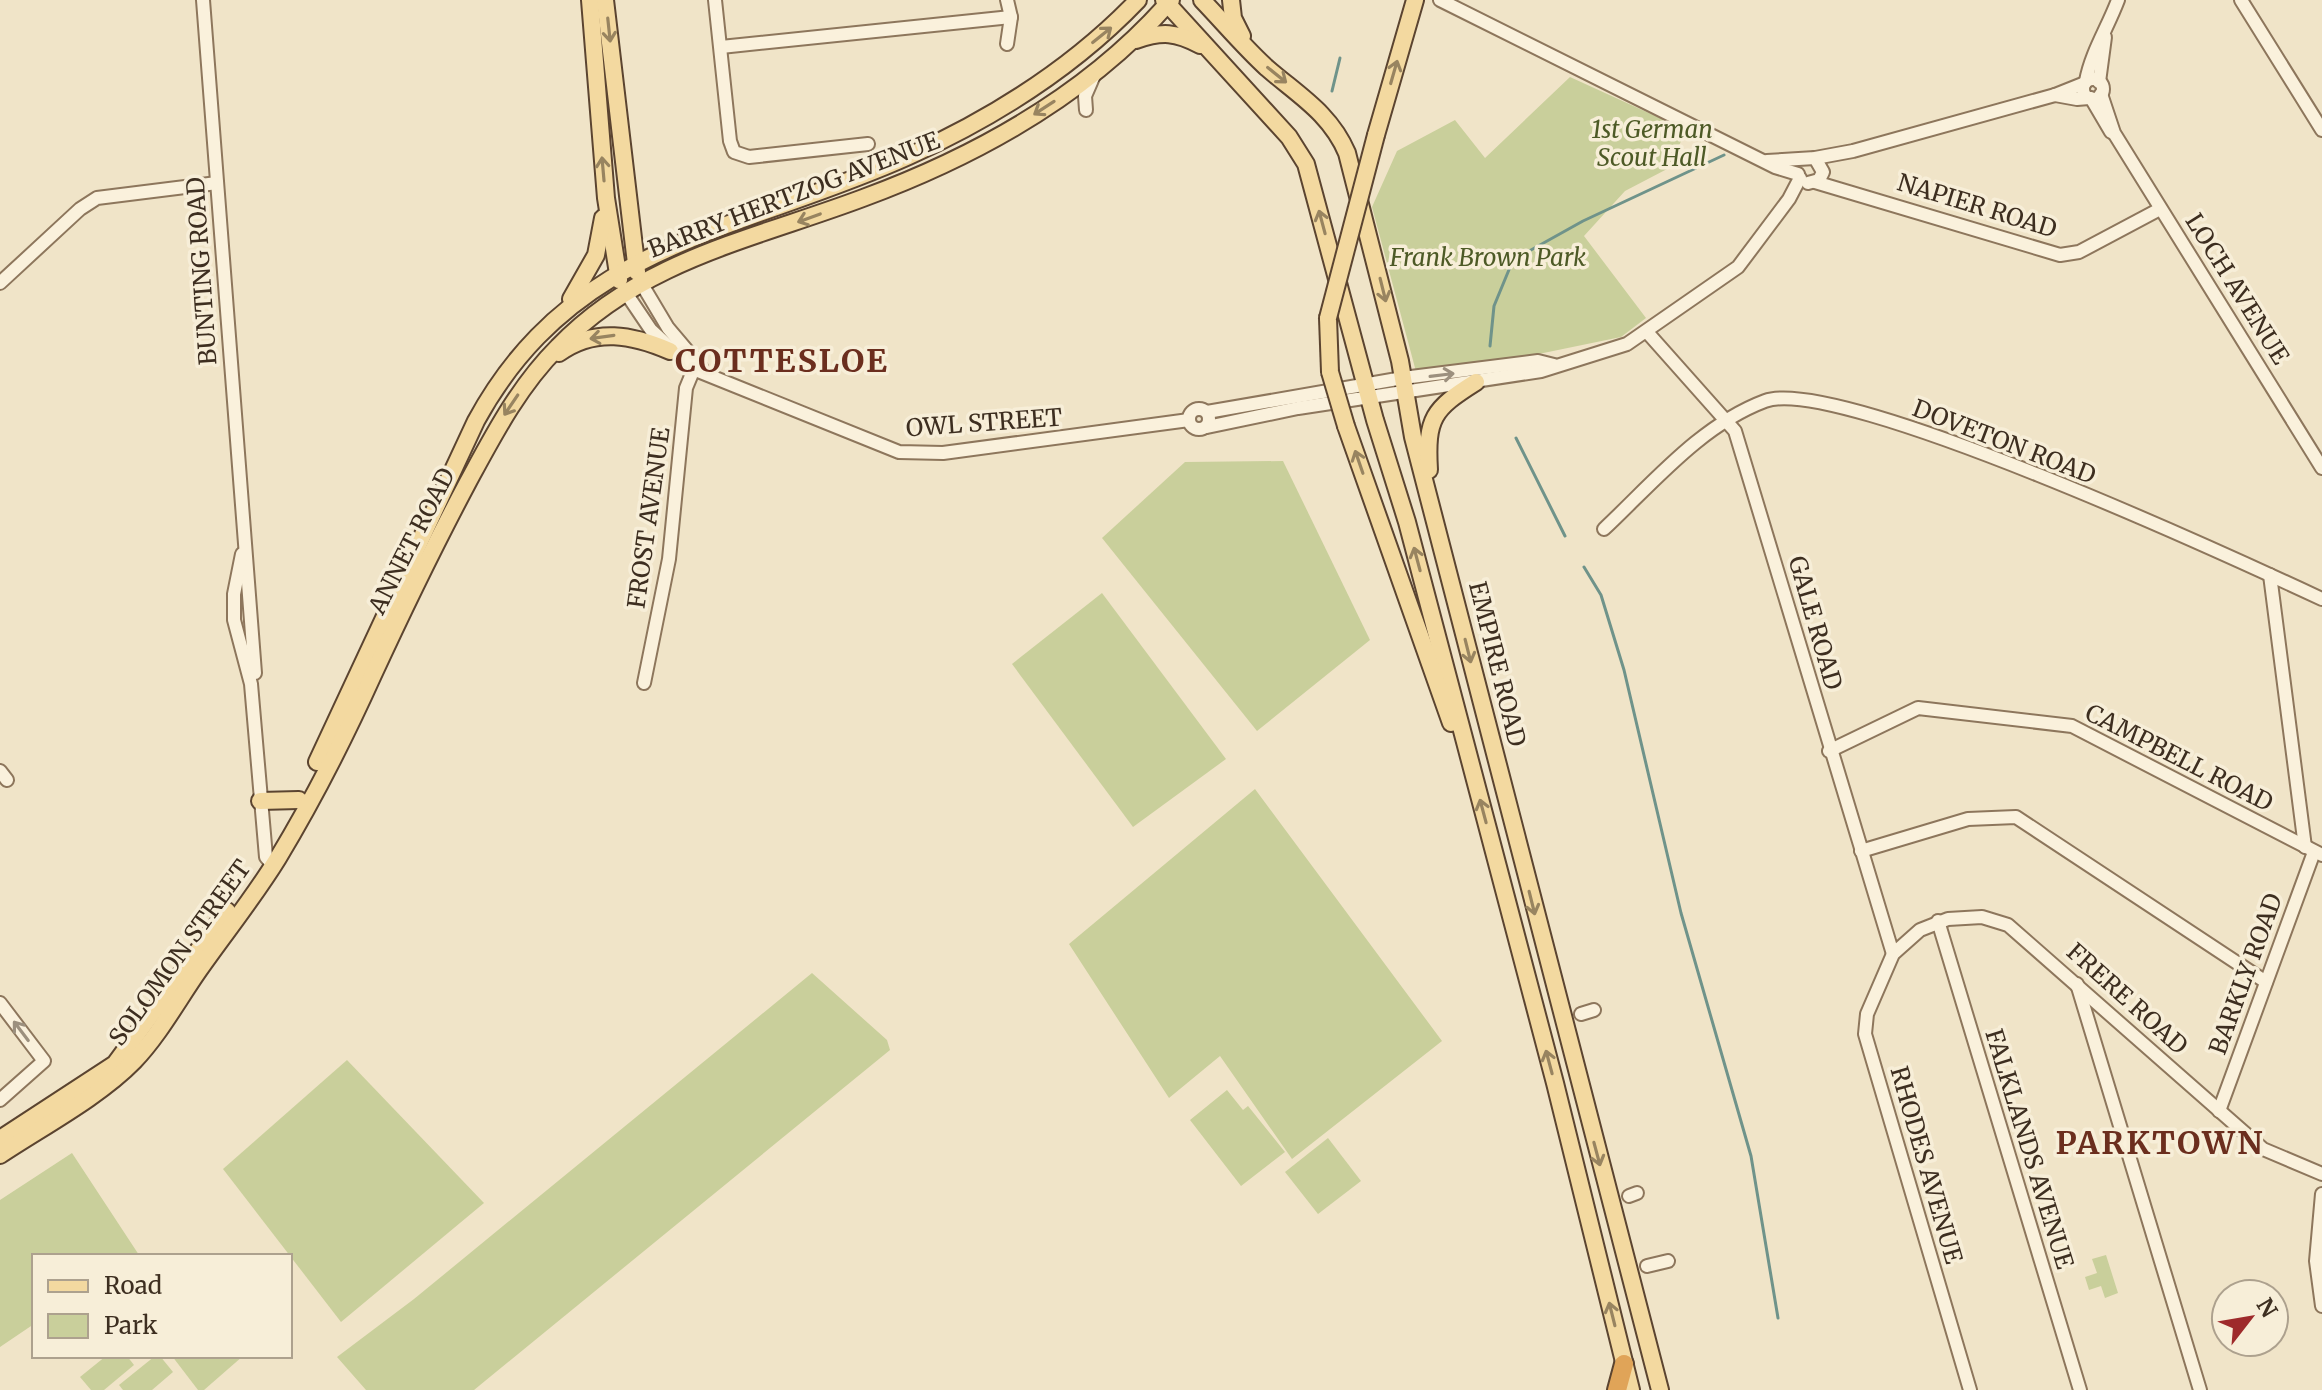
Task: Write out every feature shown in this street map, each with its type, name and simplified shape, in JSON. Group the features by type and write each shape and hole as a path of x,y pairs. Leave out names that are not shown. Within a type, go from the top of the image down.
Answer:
{"highway":[{"path":"1617,1390 1624,1364"}],"main road":[{"path":"590,0 606,198 616,274 624,290"},
{"path":"605,0 634,263 640,281"},
{"name":"BARRY HERTZOG AVENUE","path":"616,274 683,240 860,176 951,135 1062,67 1111,29 1138,0"},
{"name":"EMPIRE ROAD","path":"1202,0 1249,49 1314,105 1340,138 1371,242 1430,499 1660,1390"},
{"path":"1231,0 1233,18 1249,49"},
{"name":"BARRY HERTZOG AVENUE","path":"624,290 739,241 902,184 989,142 1097,70 1129,42 1167,1"},
{"name":"EMPIRE ROAD","path":"1167,1 1289,137 1303,158 1407,522 1631,1390"},
{"path":"1414,4 1328,318 1330,372 1444,707 1465,744"},
{"path":"1129,42 1152,34 1172,33 1209,50"},
{"path":"555,319 581,286 596,255 606,198"},
{"name":"ANNET ROAD","path":"272,858 364,677 487,402 515,362 555,319 616,274"},
{"name":"ANNET ROAD","path":"364,677 490,440 539,367 576,329 624,290"},
{"path":"539,367 569,346 600,336 632,337 670,351"},
{"path":"1430,499 1427,437 1431,422 1446,402 1476,382"},
{"name":"ANNET ROAD","path":"272,858 299,800 327,754"},
{"path":"263,801 299,800"},
{"name":"SOLOMON STREET","path":"0,1139 115,1064 127,1052 272,858"},
{"name":"SOLOMON STREET","path":"0,1155 131,1064 272,858"}],"street":[{"name":"BUNTING ROAD","path":"203,0 245,539 246,622 255,673 263,801"},
{"path":"715,0 730,141 734,152 749,157 868,144"},
{"path":"1007,0 1011,17 1007,44"},
{"name":"NAPIER ROAD","path":"1440,0 1552,58 1767,161 1811,172 1861,198 1866,196 2060,255 2079,252 2160,209"},
{"path":"1404,385 1476,382 1541,371 1616,348 1647,332 1738,267 1811,172 1853,151 2055,95 2077,99 2092,89 2092,59 2105,37 2118,0"},
{"path":"2241,0 2322,130"},
{"path":"721,47 1011,17"},
{"path":"1086,110 1085,96 1097,70"},
{"name":"LOCH AVENUE","path":"2092,89 2100,118 2114,133 2322,468"},
{"path":"0,283 80,209 106,196 217,183"},
{"name":"OWL STREET","path":"640,281 668,328 698,366"},
{"name":"OWL STREET","path":"624,290 670,351 864,441 917,454 1090,436 1189,420"},
{"name":"GALE ROAD","path":"1647,332 1728,419 1743,456 1829,751 1893,954"},
{"path":"1368,392 1207,412 1194,410 1189,420 1197,430 1404,385 1538,361 1554,365"},
{"name":"FROST AVENUE","path":"644,683 669,559 686,388 698,366"},
{"name":"DOVETON ROAD","path":"1604,529 1673,463 1728,419 1765,401 1789,398 1812,401 1939,436 2322,599"},
{"path":"1207,412 1210,421 1207,427"},
{"name":"BUNTING ROAD","path":"245,539 233,600 251,684 272,858"},
{"name":"BARKLY ROAD","path":"2219,1111 2314,852 2270,575"},
{"name":"CAMPBELL ROAD","path":"1829,751 1903,712 1918,708 2072,726 2314,852"},
{"path":"1861,851 1968,819 2016,817 2266,982"},
{"name":"FRERE ROAD","path":"1893,954 1920,930 1938,921 1982,917 2008,925 2263,1149 2322,1174"},
{"name":"FALKLANDS AVENUE","path":"1938,921 2080,1390"},
{"name":"RHODES AVENUE","path":"1893,954 1867,1014 1865,1034 1970,1390"},
{"path":"2077,983 2200,1390"},
{"path":"0,1003 43,1059 42,1065 0,1100"},
{"path":"2322,1194 2316,1261 2322,1306"},
{"path":"1647,1266 1668,1261"}],"green space":[{"name":"Frank Brown Park","path":"1570,77 1686,130 1669,168 1625,191 1584,236 1646,318 1621,337 1418,379 1372,207 1397,151 1455,120 1485,158"},
{"path":"1283,461 1370,640 1257,731 1102,538 1185,462"},
{"path":"1102,593 1226,759 1133,827 1012,664"},
{"path":"1255,789 1442,1041 1292,1159 1220,1056 1169,1098 1069,944"},
{"path":"812,973 887,1040 890,1050 474,1390 366,1390 337,1357 414,1299"},
{"path":"347,1060 484,1203 341,1322 292,1258 292,1254 289,1254 223,1169"},
{"path":"1227,1090 1243,1110 1248,1106 1285,1152 1241,1186 1190,1120"},
{"path":"1328,1138 1361,1181 1318,1214 1285,1172"},
{"path":"72,1153 138,1254 32,1254 32,1325 0,1347 0,1200"},
{"path":"2106,1255 2118,1293 2105,1298 2101,1286 2089,1290 2085,1277 2097,1273 2092,1259"},
{"path":"104,1358 129,1358 134,1365 104,1390 91,1390 80,1377"},
{"path":"153,1358 162,1358 173,1372 152,1390 123,1390 119,1385"},
{"path":"174,1358 241,1358 204,1390 198,1390"}],"waterway":[{"path":"1332,91 1340,58"},
{"path":"1490,346 1494,306 1513,260 1583,221 1724,155"},
{"path":"1516,438 1565,536"},
{"path":"1584,567 1601,595 1624,670 1681,913 1751,1156 1778,1318"}],"district":[{"name":"COTTESLOE","path":"782,361"},
{"name":"PARKTOWN","path":"2160,1143"}],"park label":[{"name":"1st German Scout Hall","path":"1652,144"}]}
